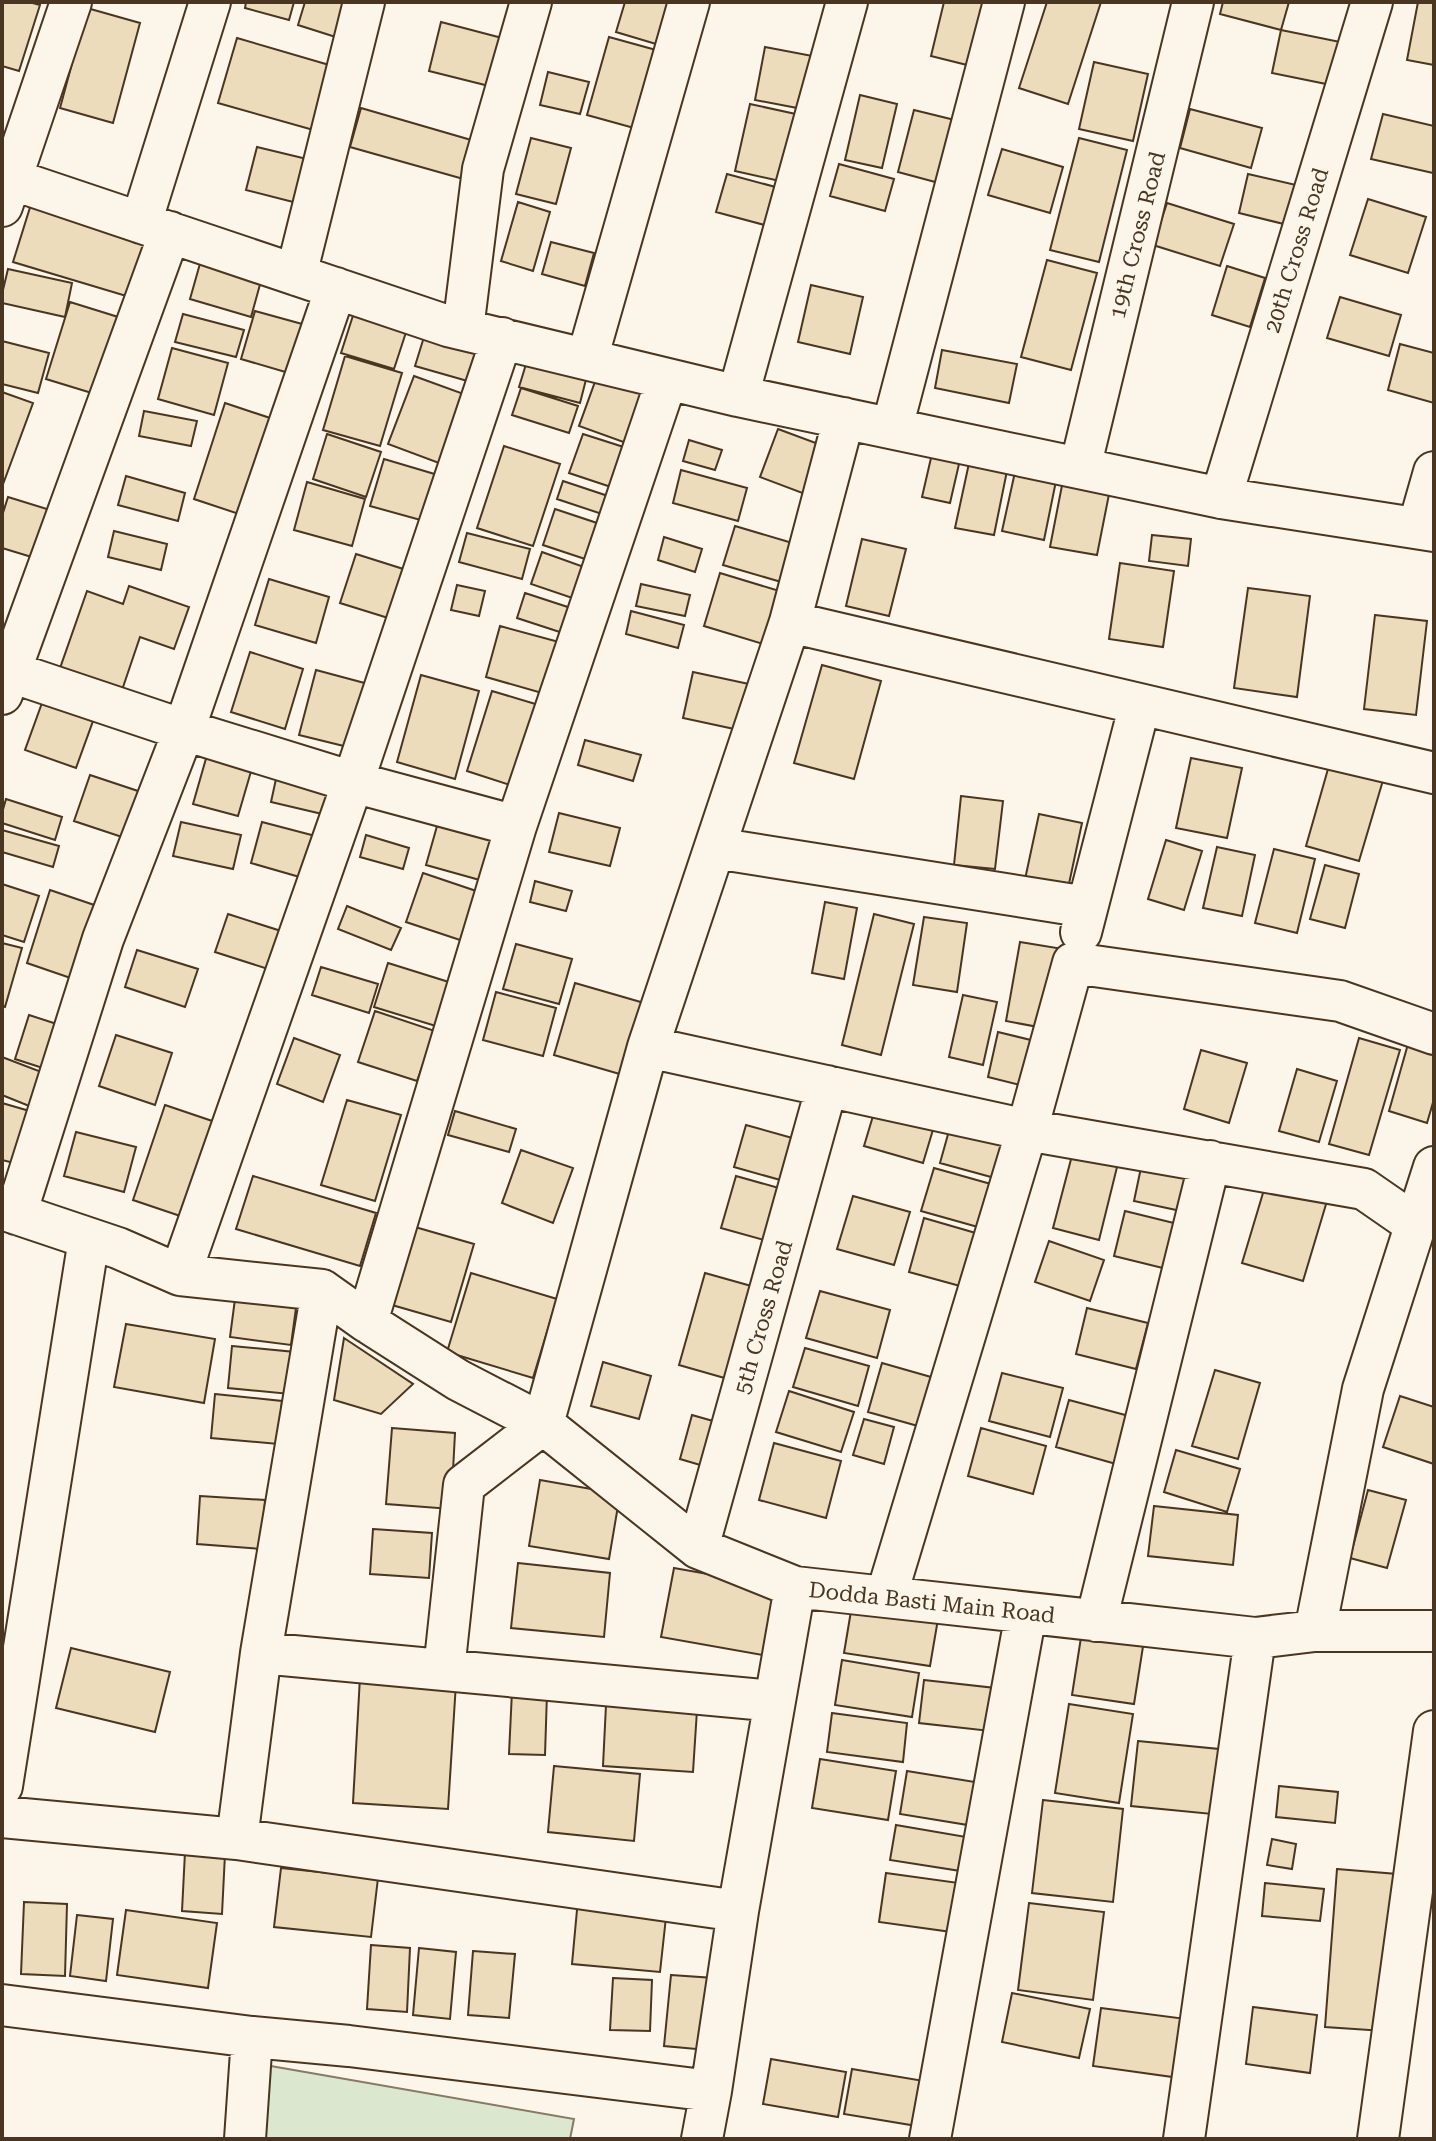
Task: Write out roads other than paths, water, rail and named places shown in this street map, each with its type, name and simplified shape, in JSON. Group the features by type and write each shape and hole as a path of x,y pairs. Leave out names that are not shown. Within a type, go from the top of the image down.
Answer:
{"street":[{"path":"71,2 5,187 156,227 463,329 738,396 1221,498 1426,530 1434,472"},
{"path":"210,2 156,227 4,678 353,782 516,826"},
{"path":"296,275 364,2"},
{"path":"463,329 483,169 531,2"},
{"path":"587,359 689,2"},
{"path":"738,396 847,2"},
{"path":"892,428 1004,2"},
{"name":"19th Cross Road","path":"1080,468 1193,2"},
{"name":"20th Cross Road","path":"1221,498 1372,2"},
{"path":"9,1212 103,939 184,730 336,288"},
{"path":"180,1275 353,782 502,338"},
{"path":"367,1322 516,826 667,379"},
{"path":"444,1670 464,1485 543,1424 648,1047 790,622 844,418"},
{"path":"790,622 1434,773"},
{"path":"886,1597 1027,1130 1140,704"},
{"path":"715,848 1087,907"},
{"path":"1073,963 1340,1001 1434,1034"},
{"path":"648,1047 1027,1130 1364,1189 1416,1225"},
{"name":"5th Cross Road","path":"698,1548 827,1086"},
{"path":"1096,1621 1210,1161"},
{"path":"1315,1631 1363,1389 1434,1167"},
{"name":"Dodda Basti Main Road","path":"9,1212 118,1248 180,1275 322,1290 458,1380 543,1424 698,1548 795,1587 1255,1638 1315,1631 1434,1631"},
{"path":"2,1786 89,1239"},
{"path":"237,1839 261,1653 322,1290"},
{"path":"702,2139 795,1587"},
{"path":"930,2139 1026,1613"},
{"path":"1184,2139 1255,1638"},
{"path":"261,1653 775,1701"},
{"path":"1378,2139 1434,1731"},
{"path":"2,1817 237,1839 738,1911"},
{"path":"2,2005 711,2091"},
{"path":"245,2139 252,2037"}]}
